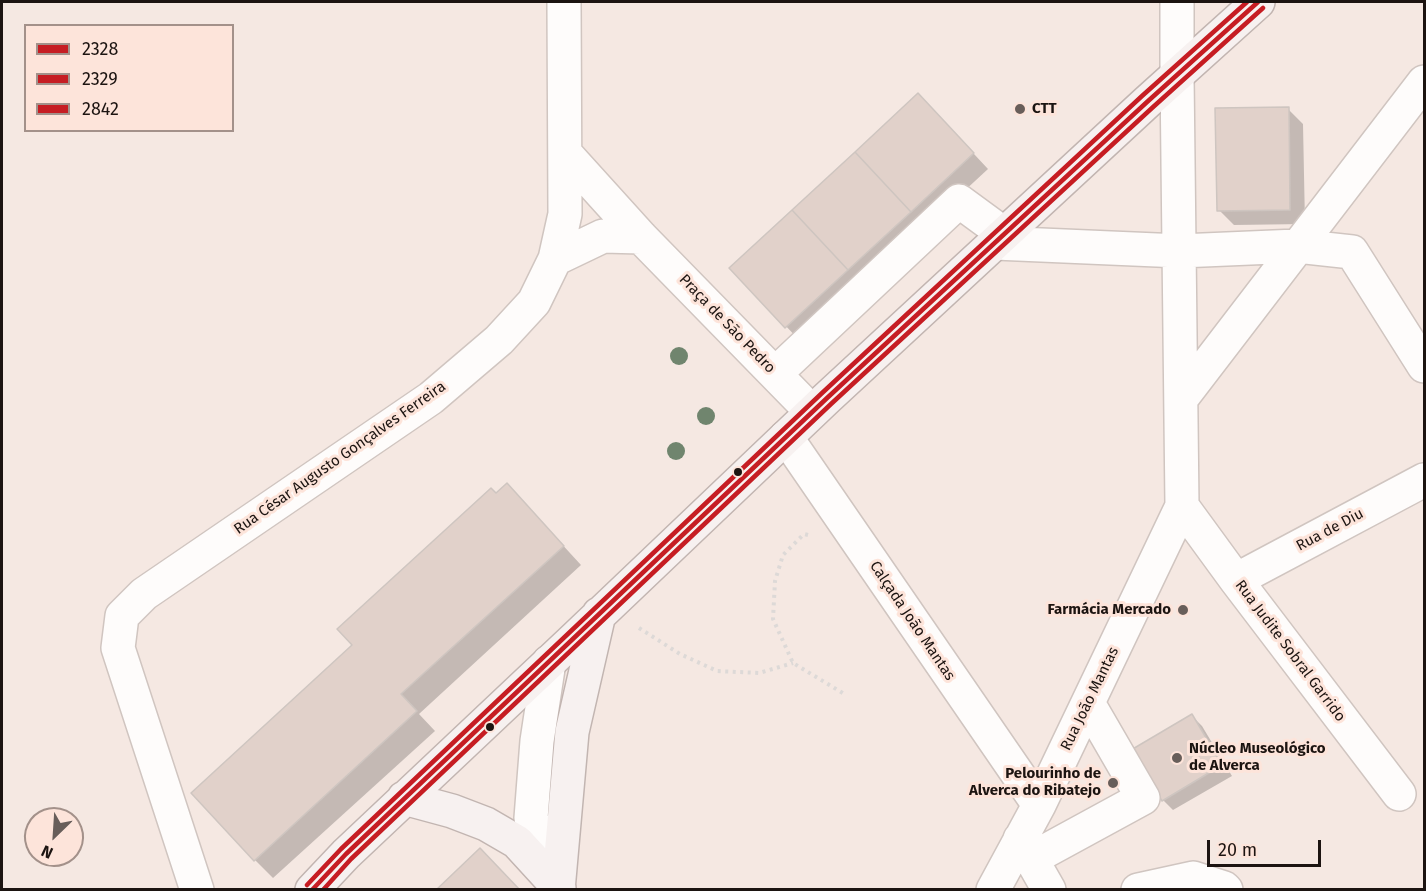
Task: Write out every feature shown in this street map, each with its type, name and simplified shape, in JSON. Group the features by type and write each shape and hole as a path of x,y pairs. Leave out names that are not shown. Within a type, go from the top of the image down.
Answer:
{"main road":[{"path":"312,890 404,798 812,412 1258,2"},
{"path":"559,889 572,732 603,611"},
{"path":"404,798 452,811 486,824 518,842 559,889"}],"street":[{"name":"Rua César Augusto Gonçalves Ferreira","path":"197,890 118,648 122,616 144,594 431,398 499,340 534,302 555,259 565,214 564,2"},
{"path":"1177,2 1182,506"},
{"path":"1181,399 1425,82"},
{"name":"Praça de São Pedro","path":"565,153 641,237 812,412"},
{"path":"775,374 958,201 999,238 1180,251 1298,246 1352,252 1425,366"},
{"path":"555,259 603,236 641,237"},
{"name":"Calçada João Mantas","path":"786,437 1038,805"},
{"name":"Rua de Diu","path":"1236,579 1425,480"},
{"name":"Rua Judite Sobral Garrido","path":"1182,506 1399,794"},
{"name":"Rua João Mantas","path":"993,890 1025,849 1038,805 1182,506"},
{"path":"549,662 537,741 531,818 559,889"},
{"path":"1049,890 1025,849 1143,798 1088,703"},
{"path":"1138,890 1193,878 1226,890"}],"path":[{"path":"814,537 804,534 783,555 775,581 773,620 793,663 846,695"},
{"path":"603,611 680,654 717,671 759,673 793,663"}],"building":[{"path":"918,93 974,153 911,212 855,152"},
{"path":"1289,107 1290,210 1217,211 1215,108"},
{"path":"855,152 911,212 848,270 792,210"},
{"path":"792,210 848,270 785,328 729,268"},
{"path":"507,483 564,546 401,694 417,711 254,861 191,793 352,645 337,629 491,488 496,493"},
{"name":"Núcleo Museológico de Alverca","path":"1192,714 1222,765 1162,801 1131,750"},
{"path":"480,848 520,890 436,890"}],"transit line":[{"name":"2842","path":"307,885 341,849 821,394 1142,96 1247,2"},
{"name":"2328","path":"312,890 346,854 826,399 1258,2"},
{"name":"2329","path":"323,890 351,859 831,404 1263,8"}],"place":[{"name":"CTT","path":"1020,109"},
{"name":"Farmácia Mercado","path":"1183,610"},
{"name":"Núcleo Museológico de Alverca","path":"1177,758"},
{"name":"Pelourinho de Alverca do Ribatejo","path":"1113,783"}]}
